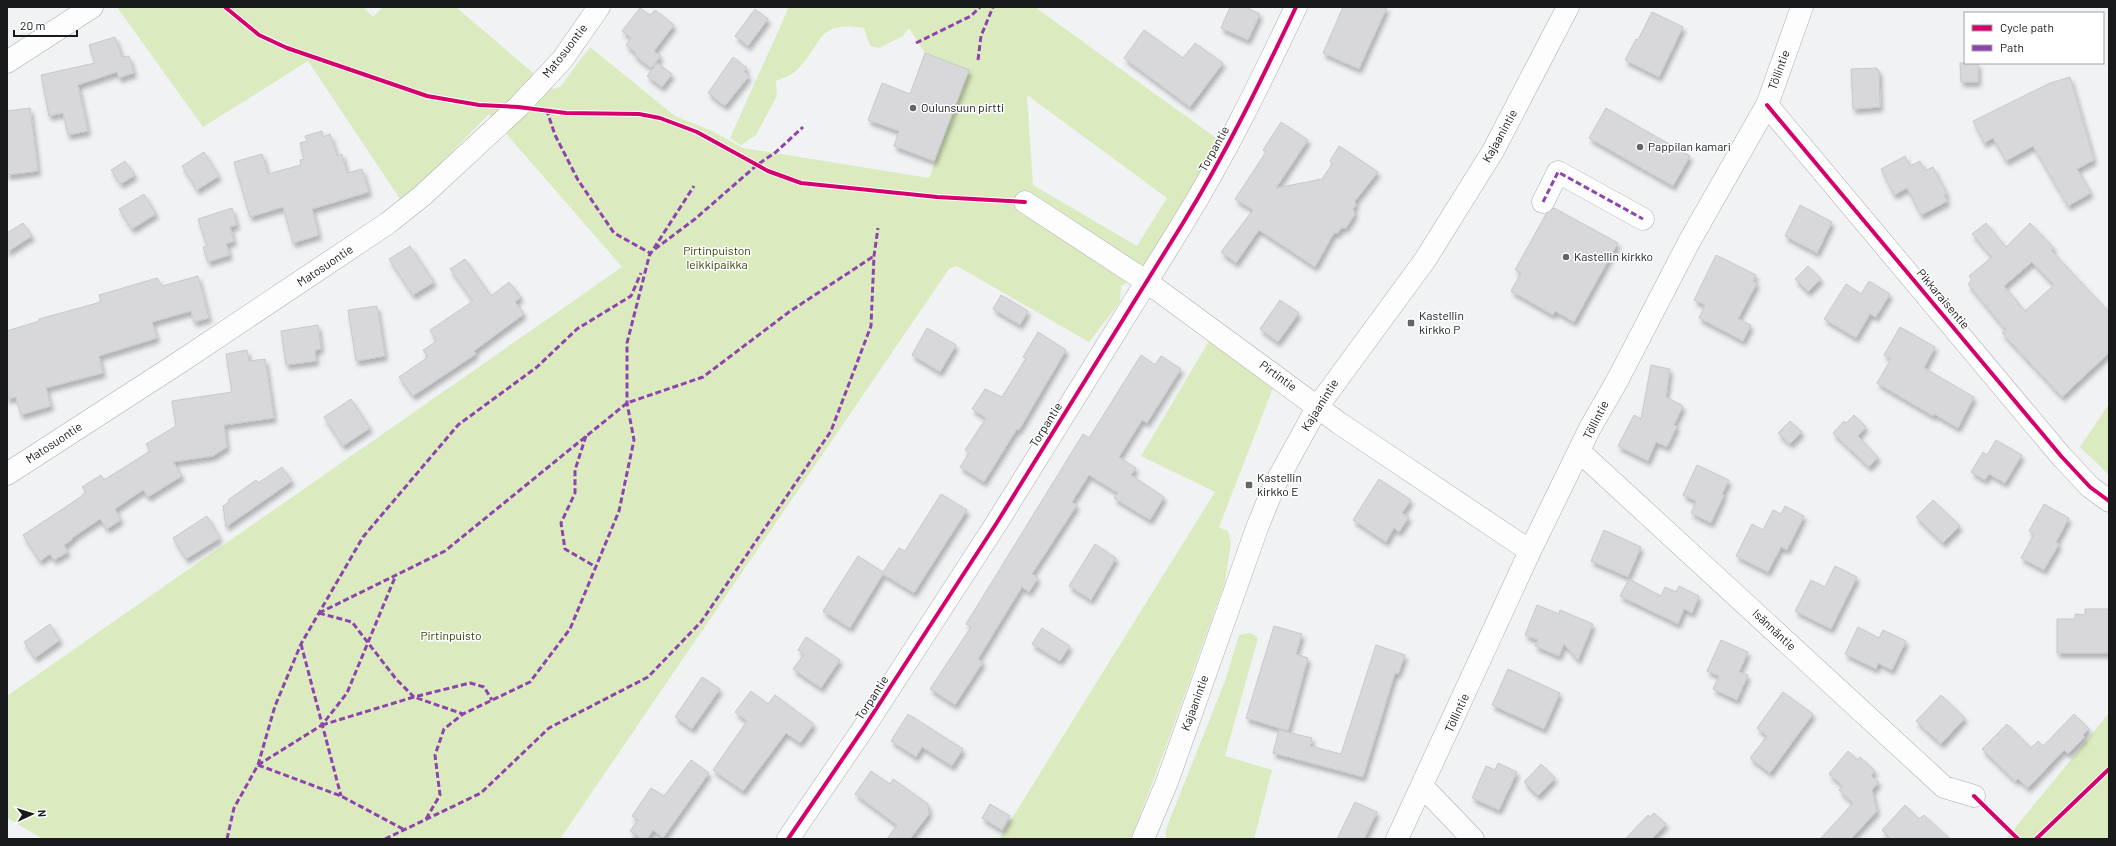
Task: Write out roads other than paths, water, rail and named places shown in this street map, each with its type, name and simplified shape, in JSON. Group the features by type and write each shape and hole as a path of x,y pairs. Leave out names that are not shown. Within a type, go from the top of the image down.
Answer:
{"street":[{"path":"7,62 92,7"},
{"name":"Matosuontie","path":"7,474 183,360 388,223 422,196 518,107 562,60 599,7"},
{"name":"Torpantie","path":"788,839 863,729 996,524 1147,282 1214,172 1256,93 1296,7"},
{"name":"Kajaanintie","path":"1143,839 1167,782 1257,528 1274,486 1318,406 1425,260 1493,151 1568,7"},
{"name":"Töllintie","path":"1397,839 1423,786 1530,552 1580,452 1590,428 1617,381 1689,242 1767,105 1802,7"},
{"name":"Pikkaraisentie","path":"1767,105 2061,456 2090,487 2109,501"},
{"path":"1543,202 1558,172 1643,219"},
{"name":"Pirtintie","path":"1024,202 1147,282 1340,423 1530,552"},
{"name":"Isännäntie","path":"1580,452 1944,787 1974,796"},
{"path":"1423,786 1473,839"}],"place":[{"name":"Oulunsuun pirtti","path":"913,108"},
{"name":"Pappilan kamari","path":"1640,147"},
{"name":"Kastellin kirkko","path":"1566,257"},
{"name":"Kastellin kirkko P","path":"1411,323"},
{"name":"Kastellin kirkko E","path":"1249,485"}],"park label":[{"name":"Pirtinpuiston leikkipaikka","path":"717,258"},
{"name":"Pirtinpuisto","path":"451,636"}]}
